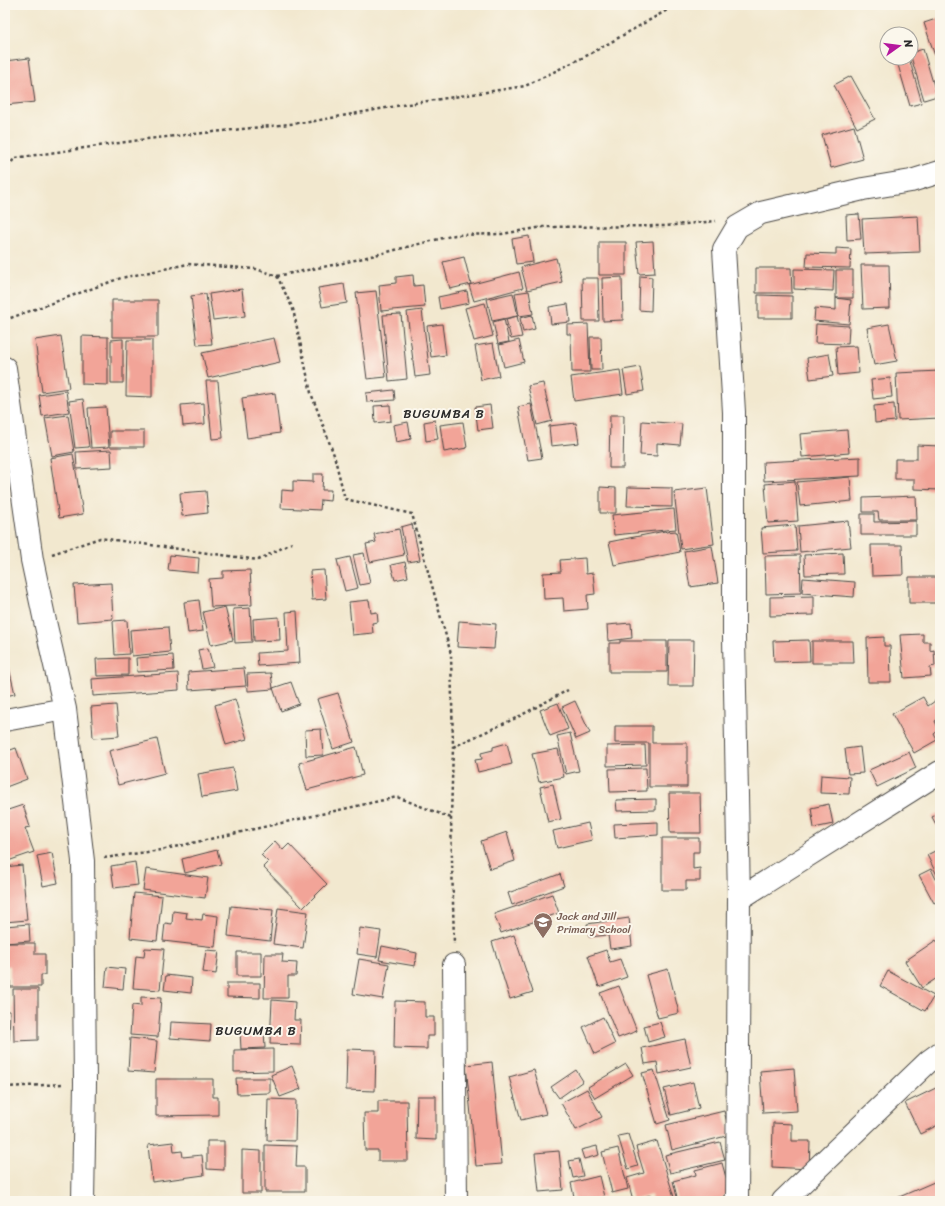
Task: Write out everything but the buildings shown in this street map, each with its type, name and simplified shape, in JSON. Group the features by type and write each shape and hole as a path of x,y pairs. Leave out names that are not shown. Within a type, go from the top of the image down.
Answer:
{"street":[{"path":"737,1201 739,899 734,638 734,412 724,249 737,227 761,213 863,189 911,181 940,172"},
{"path":"5,368 32,560 65,709 83,861 85,1083 83,1201"},
{"path":"5,720 65,709"},
{"path":"739,899 940,772"},
{"path":"454,965 456,1201"},
{"path":"783,1201 929,1061 940,1053"}],"path":[{"path":"5,303 7,300 5,170 15,158 147,139 309,122 402,105 525,86 590,54 676,5"},
{"path":"5,320 121,278 188,264 256,270 277,276 344,263 455,235 502,234 543,227 666,226 715,220 737,227"},
{"path":"277,276 293,309 311,393 334,455 345,499 412,514 451,654 453,747 451,818 454,965"},
{"path":"32,560 100,538 258,560 292,543"},
{"path":"453,747 516,718 568,690"},
{"path":"83,861 161,850 397,797 451,818"},
{"path":"5,1087 85,1083"}],"place":[{"name":"Jack and Jill Primary School","path":"543,939"}],"district":[{"name":"BUGUMBA B","path":"444,413"},
{"name":"BUGUMBA B","path":"256,1030"}]}
